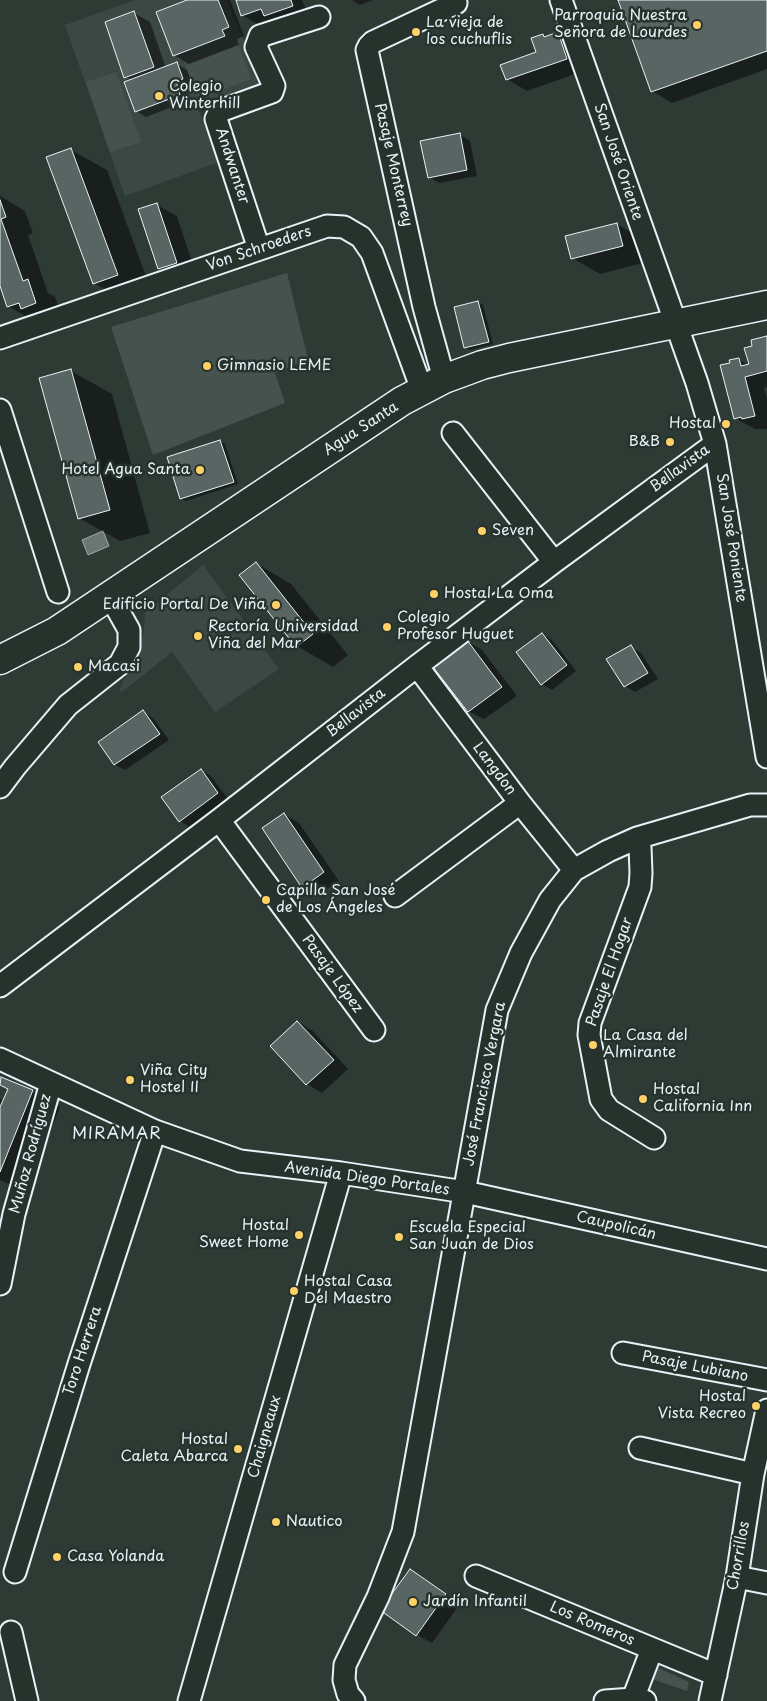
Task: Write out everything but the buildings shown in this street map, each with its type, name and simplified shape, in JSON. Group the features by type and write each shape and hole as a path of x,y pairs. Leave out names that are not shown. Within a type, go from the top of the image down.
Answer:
{"main road":[{"name":"Agua Santa","path":"0,660 57,630 239,509 433,385 482,365 509,358 767,305"}],"street":[{"name":"San José Oriente","path":"561,0 675,323"},
{"name":"Pasaje Monterrey","path":"433,385 424,307 367,50 373,42 456,3"},
{"name":"Andwanter","path":"259,249 216,119 220,111 272,92 274,86 256,48 260,36 319,17"},
{"name":"Von Schroeders","path":"0,338 327,226 344,227 361,237 372,253 433,385"},
{"name":"San José Poniente","path":"675,323 697,383 715,444 763,704 767,757"},
{"path":"0,410 58,592"},
{"path":"453,433 554,562"},
{"name":"Bellavista","path":"0,986 554,562 715,444"},
{"path":"0,787 14,767 68,705 120,664 129,647 129,630 110,596"},
{"name":"Langdon","path":"417,666 574,870"},
{"path":"395,896 520,802"},
{"name":"José Francisco Vergara","path":"465,1192 498,1010 521,953 550,900 574,870 608,851 637,838 750,805 767,805"},
{"name":"Pasaje López","path":"219,820 374,1030"},
{"name":"Pasaje El Hogar","path":"637,838 640,848 640,887 590,1023 588,1035 601,1099 609,1110 654,1138"},
{"name":"Avenida Diego Portales","path":"0,1059 155,1131 240,1161 341,1172 465,1192 403,1532 378,1597 345,1664 344,1680 348,1694 354,1701"},
{"name":"Muñoz Rodríguez","path":"0,1284 14,1214 51,1083"},
{"name":"Toro Herrera","path":"15,1572 79,1364 155,1131"},
{"name":"Chaigneaux","path":"189,1701 341,1172"},
{"name":"Caupolicán","path":"465,1192 767,1259"},
{"name":"Pasaje Lubiano","path":"623,1353 767,1380"},
{"name":"Chorrillos","path":"710,1701 736,1577 752,1474 767,1410"},
{"path":"640,1448 752,1474"},
{"name":"Los Romeros","path":"476,1576 716,1675"},
{"path":"736,1577 767,1583"},
{"path":"11,1632 27,1701"},
{"name":"Los Romeros","path":"639,1700 652,1650"},
{"path":"605,1701 639,1700"}],"shaded area":[{"name":"Colegio Winterhill","path":"135,0 227,0 261,81 259,84 197,107 219,162 125,196 65,25"},
{"path":"238,44 251,79 199,99 185,65"},
{"path":"116,72 141,142 110,152 86,82"},
{"name":"Gimnasio LEME","path":"287,273 308,359 275,373 285,403 153,455 111,327"},
{"path":"103,531 109,546 88,555 82,540"},
{"name":"Rectoría Universidad Viña del Mar","path":"203,565 279,669 215,712 172,652 122,692 119,690 136,658 144,629 145,613"},
{"path":"654,1666 689,1682 687,1691 649,1678"}],"place":[{"name":"Parroquia Nuestra Señora de Lourdes","path":"697,25"},
{"name":"La vieja de los cuchuflis","path":"416,32"},
{"name":"Colegio Winterhill","path":"159,96"},
{"name":"Gimnasio LEME","path":"207,366"},
{"name":"Hostal","path":"726,424"},
{"name":"B&B","path":"670,442"},
{"name":"Hotel Agua Santa","path":"200,470"},
{"name":"Seven","path":"482,531"},
{"name":"Hostal La Oma","path":"434,594"},
{"name":"Edificio Portal De Viña","path":"276,605"},
{"name":"Colegio Profesor Huguet","path":"387,627"},
{"name":"Rectoría Universidad Viña del Mar","path":"198,636"},
{"name":"Macasi","path":"78,667"},
{"name":"Capilla San José de Los Ángeles","path":"266,900"},
{"name":"La Casa del Almirante","path":"593,1045"},
{"name":"Viña City Hostel II","path":"130,1080"},
{"name":"Hostal California Inn","path":"643,1099"},
{"name":"Hostal Sweet Home","path":"299,1235"},
{"name":"Escuela Especial San Juan de Dios","path":"399,1237"},
{"name":"Hostal Casa Del Maestro","path":"294,1291"},
{"name":"Hostal Vista Recreo","path":"756,1406"},
{"name":"Hostal Caleta Abarca","path":"238,1449"},
{"name":"Nautico","path":"276,1522"},
{"name":"Casa Yolanda","path":"57,1557"},
{"name":"Jardín Infantil","path":"413,1602"}],"district":[{"name":"MIRAMAR","path":"117,1135"}]}
